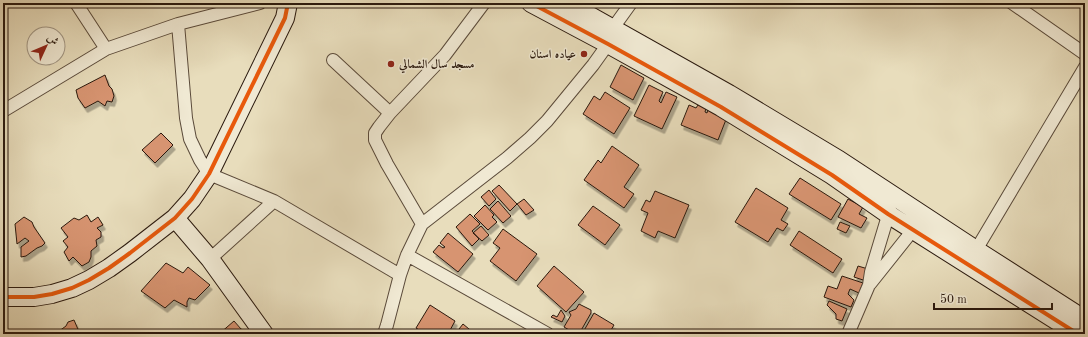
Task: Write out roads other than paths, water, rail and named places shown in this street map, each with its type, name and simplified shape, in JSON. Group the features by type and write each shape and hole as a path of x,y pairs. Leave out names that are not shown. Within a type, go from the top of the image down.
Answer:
{"street":[{"path":"76,3 106,49"},
{"path":"3,111 106,49 178,24 260,3"},
{"path":"3,297 34,297 52,294 72,288 109,268 175,218 192,199 209,174 287,11 301,3"},
{"path":"422,224 387,164 375,140 375,133 390,113 445,55 484,3"},
{"path":"531,3 611,36 736,98 839,160 1085,320"},
{"path":"566,3 611,36 832,175 888,214 1078,334"},
{"path":"384,334 400,274 407,255 422,224 507,158 530,138 551,116 593,64 631,3"},
{"path":"1012,3 1085,54"},
{"path":"178,24 186,118 190,138 200,160 209,174 274,201 400,274"},
{"path":"333,60 390,113"},
{"path":"976,250 1085,67"},
{"path":"848,334 869,285 894,196"},
{"path":"210,259 274,201"},
{"path":"869,285 925,216"},
{"path":"175,218 210,259 264,334"},
{"path":"407,255 548,334"}],"place":[{"name":"عياده اسنان","path":"584,54"},
{"name":"مسجد سال الشمالي","path":"391,64"}]}
